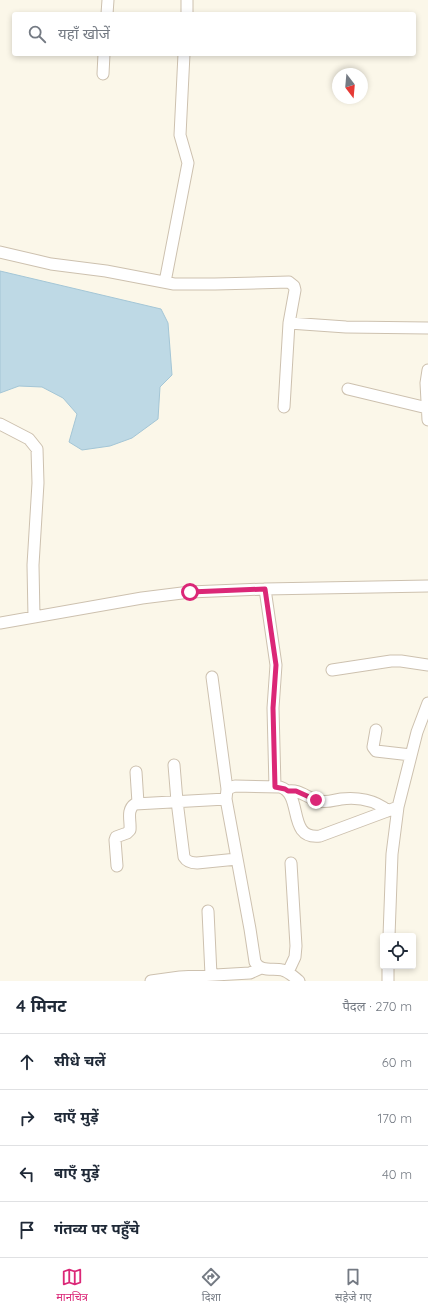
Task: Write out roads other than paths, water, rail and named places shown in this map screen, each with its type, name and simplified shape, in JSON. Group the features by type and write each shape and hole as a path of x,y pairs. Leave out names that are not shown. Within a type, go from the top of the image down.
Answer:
{"street":[{"path":"107,12 108,0"},
{"path":"187,0 187,12"},
{"path":"103,74 104,56"},
{"path":"165,282 188,163 180,135 184,56"},
{"path":"0,252 51,264 192,285 292,283 295,290 289,323 284,407"},
{"path":"289,323 346,327 428,328"},
{"path":"428,370 426,383 428,420"},
{"path":"348,389 427,408"},
{"path":"0,424 29,439 37,449 38,483 33,565 34,617"},
{"path":"0,623 163,595 222,590 428,586"},
{"path":"265,589 276,665 273,708 275,787"},
{"path":"332,670 391,661 428,665"},
{"path":"212,677 226,794 255,962 257,966 261,968"},
{"path":"389,933 393,809 411,755 416,732 428,703"},
{"path":"376,730 374,747 376,751 411,755"},
{"path":"174,765 184,857 186,860 191,863 197,863 237,859"},
{"path":"136,772 138,803"},
{"path":"117,866 116,837 127,833 130,830 129,810 131,806 138,803 177,801 226,794 235,786 275,787 288,791 296,791 321,802 348,799 366,800 393,809"},
{"path":"288,791 291,795 299,823 306,834 310,836 320,836 393,809"},
{"path":"288,972 295,957 296,946 292,864"},
{"path":"208,911 211,975"},
{"path":"151,981 211,975 228,978 250,973 261,968 288,972 299,981"},
{"path":"388,969 388,981"}],"water":[{"path":"0,271 161,309 168,323 172,375 160,387 158,419 132,438 110,446 82,450 69,442 77,414 63,398 42,387 19,386 0,393"}]}
